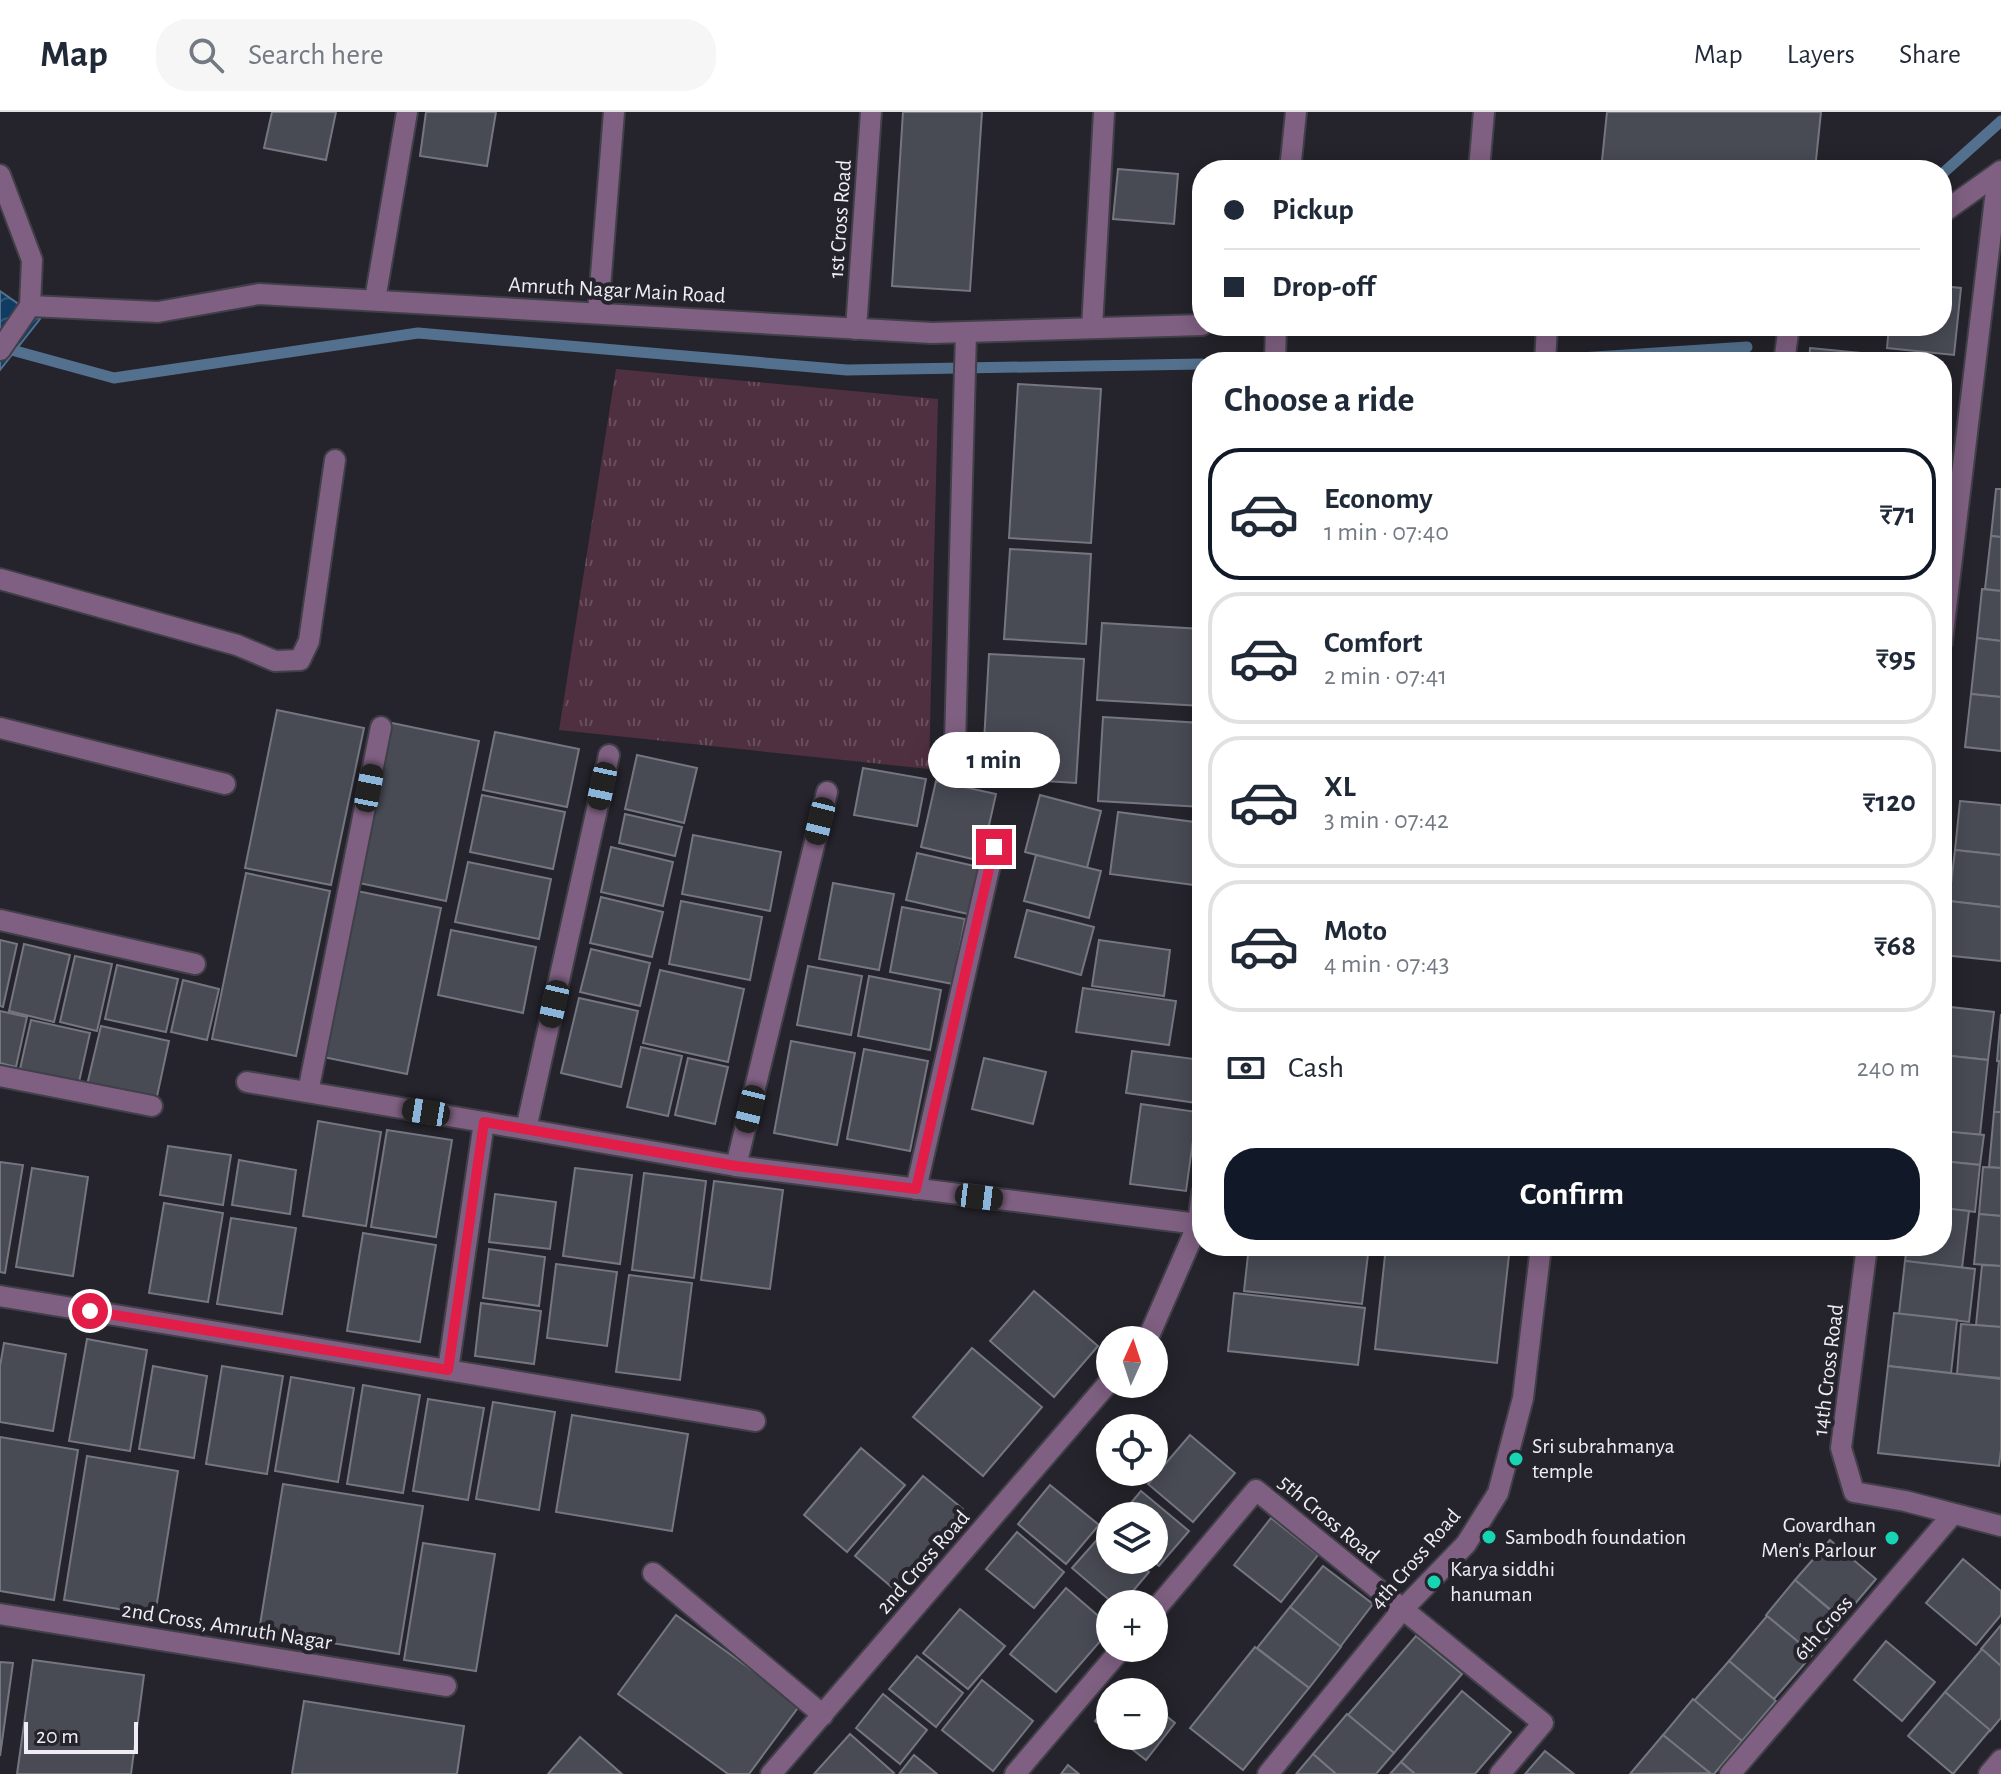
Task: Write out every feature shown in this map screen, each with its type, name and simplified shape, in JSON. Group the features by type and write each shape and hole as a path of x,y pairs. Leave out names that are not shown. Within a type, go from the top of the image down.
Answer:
{"street":[{"path":"375,300 407,112"},
{"path":"598,313 614,112"},
{"name":"1st Cross Road","path":"856,329 871,112"},
{"path":"1092,328 1104,112"},
{"path":"1291,160 1296,112"},
{"path":"1480,160 1484,112"},
{"path":"1952,557 2000,172"},
{"path":"1952,206 2000,172"},
{"path":"0,175 32,260 30,306 0,350"},
{"name":"Amruth Nagar Main Road","path":"30,306 158,312 259,294 932,333 966,342 1092,328 1192,325"},
{"path":"955,743 966,342"},
{"path":"0,579 237,645 275,661 300,660 309,641 335,460"},
{"path":"308,1092 381,727"},
{"path":"0,728 225,784"},
{"path":"526,1129 609,755"},
{"path":"736,1166 827,792"},
{"path":"916,1189 994,847"},
{"path":"0,920 195,964"},
{"path":"0,1076 152,1106"},
{"path":"247,1082 736,1166 1192,1223"},
{"path":"448,1370 484,1122"},
{"path":"1153,1326 1192,1238"},
{"name":"4th Cross Road","path":"1268,1774 1402,1610 1466,1544 1498,1493 1523,1398 1540,1256"},
{"name":"14th Cross Road","path":"1866,1256 1841,1448 1854,1492 1905,1501 2001,1526"},
{"path":"0,1296 755,1421"},
{"name":"2nd Cross Road","path":"771,1774 1096,1397"},
{"name":"5th Cross Road","path":"1168,1594 1256,1490 1543,1723 1500,1774"},
{"name":"6th Cross","path":"1730,1774 1953,1514"},
{"path":"653,1573 823,1715"},
{"name":"2nd Cross, Amruth Nagar","path":"0,1614 446,1686"},
{"path":"1015,1774 1110,1662"},
{"path":"1989,1774 2001,1760"}],"green space":[{"path":"616,369 938,399 929,769 559,730"}],"water":[{"path":"0,291 40,319 0,370"}],"building":[{"path":"272,112 336,112 326,160 264,148"},
{"path":"426,112 496,112 487,166 420,156"},
{"path":"903,112 982,112 970,291 892,286"},
{"path":"1607,112 1821,112 1816,160 1602,160"},
{"path":"1118,169 1178,174 1174,224 1113,219"},
{"path":"1952,287 1961,288 1954,355 1952,352 1887,348 1888,336 1952,336"},
{"path":"1810,348 1851,352 1810,352"},
{"path":"1018,384 1101,389 1091,543 1009,538"},
{"path":"1996,489 2001,489 2001,537 1991,536"},
{"path":"1991,536 2001,537 2001,591 1985,589"},
{"path":"1010,549 1091,554 1086,644 1004,639"},
{"path":"1982,589 2001,591 2001,641 1977,638"},
{"path":"1102,623 1192,628 1192,705 1097,700"},
{"path":"1977,638 2001,641 2001,697 1971,694"},
{"path":"989,654 1084,659 1076,783 982,777"},
{"path":"1971,694 2001,697 2001,751 1965,747"},
{"path":"277,710 364,728 331,885 245,868"},
{"path":"1103,717 1192,722 1192,806 1098,801"},
{"path":"392,723 479,741 446,901 359,883"},
{"path":"495,732 579,749 567,807 483,790"},
{"path":"637,755 697,768 684,823 625,809"},
{"path":"863,768 926,779 917,826 854,815"},
{"path":"936,781 996,794 981,861 921,847"},
{"path":"482,795 565,812 553,869 470,852"},
{"path":"1040,795 1101,811 1087,868 1025,852"},
{"path":"1960,801 2001,805 2001,855 1955,850"},
{"path":"1118,812 1192,822 1192,885 1110,874"},
{"path":"625,814 682,827 675,856 619,843"},
{"path":"693,835 781,852 770,911 682,894"},
{"path":"611,847 673,862 663,906 601,892"},
{"path":"1955,850 2001,855 2001,907 1952,901"},
{"path":"917,853 979,867 968,914 906,900"},
{"path":"1036,855 1101,871 1089,918 1024,901"},
{"path":"468,862 551,879 539,939 455,922"},
{"path":"246,873 330,891 296,1056 212,1039"},
{"path":"833,883 894,894 879,970 819,959"},
{"path":"357,891 441,908 407,1074 323,1057"},
{"path":"601,897 663,912 652,957 590,943"},
{"path":"681,901 762,917 750,980 669,964"},
{"path":"1952,901 2001,907 2001,961 1952,956"},
{"path":"902,907 965,919 953,984 890,972"},
{"path":"1027,910 1094,927 1081,975 1015,957"},
{"path":"451,930 536,947 523,1013 438,995"},
{"path":"0,940 17,944 3,1007 0,1006"},
{"path":"1099,940 1170,950 1164,996 1092,986"},
{"path":"24,944 70,955 54,1022 9,1011"},
{"path":"591,949 650,963 640,1006 580,992"},
{"path":"75,956 112,964 97,1031 60,1022"},
{"path":"117,965 178,979 166,1032 105,1019"},
{"path":"808,966 862,976 851,1035 797,1025"},
{"path":"660,970 744,989 728,1062 643,1043"},
{"path":"869,976 941,990 930,1050 858,1036"},
{"path":"183,980 219,989 207,1040 171,1032"},
{"path":"1083,988 1176,1001 1169,1045 1076,1032"},
{"path":"579,998 638,1011 621,1087 561,1073"},
{"path":"1952,1007 1994,1012 1988,1060 1952,1056"},
{"path":"0,1011 27,1017 16,1067 0,1063"},
{"path":"2001,1014 2001,1061 1997,1061"},
{"path":"31,1020 90,1033 79,1082 20,1069"},
{"path":"101,1026 169,1041 156,1101 87,1085"},
{"path":"791,1041 855,1053 837,1145 774,1133"},
{"path":"641,1047 682,1056 668,1116 627,1107"},
{"path":"864,1049 928,1061 910,1151 847,1139"},
{"path":"1132,1051 1192,1059 1192,1102 1126,1093"},
{"path":"1952,1056 1988,1060 1980,1135 1952,1132"},
{"path":"688,1058 728,1067 715,1124 675,1115"},
{"path":"984,1058 1046,1072 1033,1124 972,1109"},
{"path":"1999,1061 2001,1112 1994,1112"},
{"path":"1141,1104 1192,1111 1192,1148 1186,1191 1130,1184"},
{"path":"1994,1112 2001,1112 2001,1168 1989,1167"},
{"path":"318,1121 381,1132 366,1226 303,1216"},
{"path":"387,1130 452,1140 436,1237 371,1227"},
{"path":"1952,1132 1984,1135 1980,1165 1952,1162"},
{"path":"168,1146 231,1155 223,1205 160,1195"},
{"path":"239,1160 296,1170 290,1214 232,1205"},
{"path":"0,1162 23,1165 5,1273 0,1272"},
{"path":"1952,1162 1980,1165 1975,1212 1952,1209"},
{"path":"1983,1167 2001,1168 2001,1216 1979,1214"},
{"path":"32,1168 88,1177 73,1276 16,1267"},
{"path":"575,1168 632,1175 620,1264 563,1256"},
{"path":"644,1173 706,1181 694,1278 632,1270"},
{"path":"714,1181 783,1190 770,1289 701,1280"},
{"path":"495,1194 556,1202 550,1249 489,1242"},
{"path":"164,1203 223,1213 208,1302 149,1293"},
{"path":"1952,1209 1969,1211 1962,1268 1905,1261 1906,1256 1952,1256"},
{"path":"1979,1214 2001,1216 2001,1266 1974,1264"},
{"path":"231,1218 296,1228 282,1314 217,1304"},
{"path":"363,1233 436,1245 420,1342 347,1331"},
{"path":"489,1249 545,1257 539,1306 483,1298"},
{"path":"1248,1256 1368,1256 1362,1304 1244,1291"},
{"path":"1385,1256 1509,1256 1497,1363 1375,1349"},
{"path":"1905,1261 1975,1269 1969,1322 1899,1314"},
{"path":"556,1264 617,1272 607,1346 547,1338"},
{"path":"1982,1265 2001,1266 2001,1327 1976,1325"},
{"path":"629,1275 692,1283 680,1380 616,1372"},
{"path":"1034,1291 1096,1344 1096,1348 1054,1397 990,1341"},
{"path":"1234,1293 1365,1308 1358,1365 1228,1351"},
{"path":"481,1303 541,1311 534,1364 475,1356"},
{"path":"1894,1313 1957,1320 1951,1373 1888,1366"},
{"path":"1961,1324 2001,1327 2001,1378 1957,1374"},
{"path":"87,1339 147,1350 130,1451 69,1441"},
{"path":"4,1343 66,1354 53,1431 0,1422 0,1366"},
{"path":"972,1348 1042,1407 983,1476 913,1417"},
{"path":"153,1366 207,1376 194,1458 139,1449"},
{"path":"222,1366 283,1376 267,1474 206,1464"},
{"path":"1888,1366 2001,1379 1999,1466 1878,1453"},
{"path":"291,1377 354,1388 338,1482 275,1471"},
{"path":"363,1385 420,1395 403,1493 347,1484"},
{"path":"428,1399 484,1408 468,1500 413,1491"},
{"path":"493,1402 555,1412 539,1510 476,1499"},
{"path":"572,1415 688,1434 672,1531 556,1512"},
{"path":"1190,1435 1235,1473 1193,1522 1150,1486 1168,1486 1168,1461"},
{"path":"0,1437 78,1450 54,1600 0,1591"},
{"path":"861,1448 905,1485 847,1552 804,1515"},
{"path":"87,1456 178,1471 155,1615 64,1600"},
{"path":"923,1476 963,1509 894,1589 855,1556"},
{"path":"283,1484 423,1506 399,1654 259,1631"},
{"path":"1050,1485 1096,1523 1096,1529 1066,1564 1018,1524"},
{"path":"1141,1491 1154,1502 1132,1502"},
{"path":"1168,1514 1189,1531 1168,1556"},
{"path":"1271,1518 1318,1555 1281,1602 1234,1565"},
{"path":"1017,1532 1064,1572 1034,1608 986,1569"},
{"path":"1830,1540 1876,1579 1842,1619 1795,1580"},
{"path":"1096,1541 1096,1574 1147,1574 1134,1590 1098,1590 1072,1568"},
{"path":"423,1543 495,1554 476,1671 404,1660"},
{"path":"1963,1559 2001,1591 2001,1615 1976,1645 1926,1603"},
{"path":"1323,1566 1373,1604 1340,1647 1290,1607"},
{"path":"1795,1580 1842,1620 1813,1654 1766,1615"},
{"path":"1066,1588 1096,1614 1096,1646 1056,1692 1010,1654"},
{"path":"1290,1607 1341,1647 1309,1688 1257,1648"},
{"path":"960,1609 1005,1646 968,1689 923,1653"},
{"path":"676,1615 800,1705 749,1774 728,1774 618,1694"},
{"path":"1767,1616 1813,1654 1774,1699 1729,1661"},
{"path":"2001,1625 2001,1666 1981,1649"},
{"path":"1416,1636 1462,1674 1394,1753 1348,1715"},
{"path":"1886,1641 1935,1682 1902,1721 1854,1680"},
{"path":"1255,1647 1309,1688 1243,1770 1190,1728"},
{"path":"1982,1649 2001,1666 2001,1718 1990,1731 1945,1692"},
{"path":"917,1656 963,1693 936,1727 889,1689"},
{"path":"33,1660 144,1675 131,1774 17,1774"},
{"path":"1729,1661 1776,1701 1742,1741 1694,1701"},
{"path":"0,1662 13,1663 0,1756"},
{"path":"982,1680 1033,1721 993,1771 942,1730"},
{"path":"1462,1691 1511,1732 1475,1774 1415,1774 1401,1762"},
{"path":"1945,1692 1990,1730 1953,1774 1908,1736"},
{"path":"883,1694 927,1730 900,1764 856,1728"},
{"path":"1693,1699 1742,1741 1714,1774 1663,1735"},
{"path":"304,1701 464,1726 457,1774 292,1774"},
{"path":"1347,1714 1394,1753 1376,1774 1336,1774 1313,1754"},
{"path":"1168,1717 1175,1723 1168,1732"},
{"path":"850,1734 894,1773 814,1774"},
{"path":"1663,1735 1710,1773 1630,1774"},
{"path":"580,1737 622,1774 548,1774"},
{"path":"1133,1750 1154,1750 1146,1760"},
{"path":"1545,1751 1574,1774 1525,1774"},
{"path":"1313,1754 1336,1774 1296,1774"},
{"path":"914,1755 937,1774 899,1774"},
{"path":"1401,1762 1415,1774 1390,1774"},
{"path":"1068,1765 1079,1774 1061,1774"}],"waterway":[{"path":"1952,165 2001,121"},
{"path":"1,347 114,378 418,333 847,370 1192,364"},
{"path":"1671,352 1747,347"}],"place":[{"name":"Sri subrahmanya temple","path":"1516,1459"},
{"name":"Sambodh foundation","path":"1489,1537"},
{"name":"Govardhan Men's Parlour","path":"1892,1538"},
{"name":"Karya siddhi hanuman","path":"1434,1582"}],"route":[{"path":"90,1311 448,1370 484,1122 736,1166 916,1189 994,847"}]}
